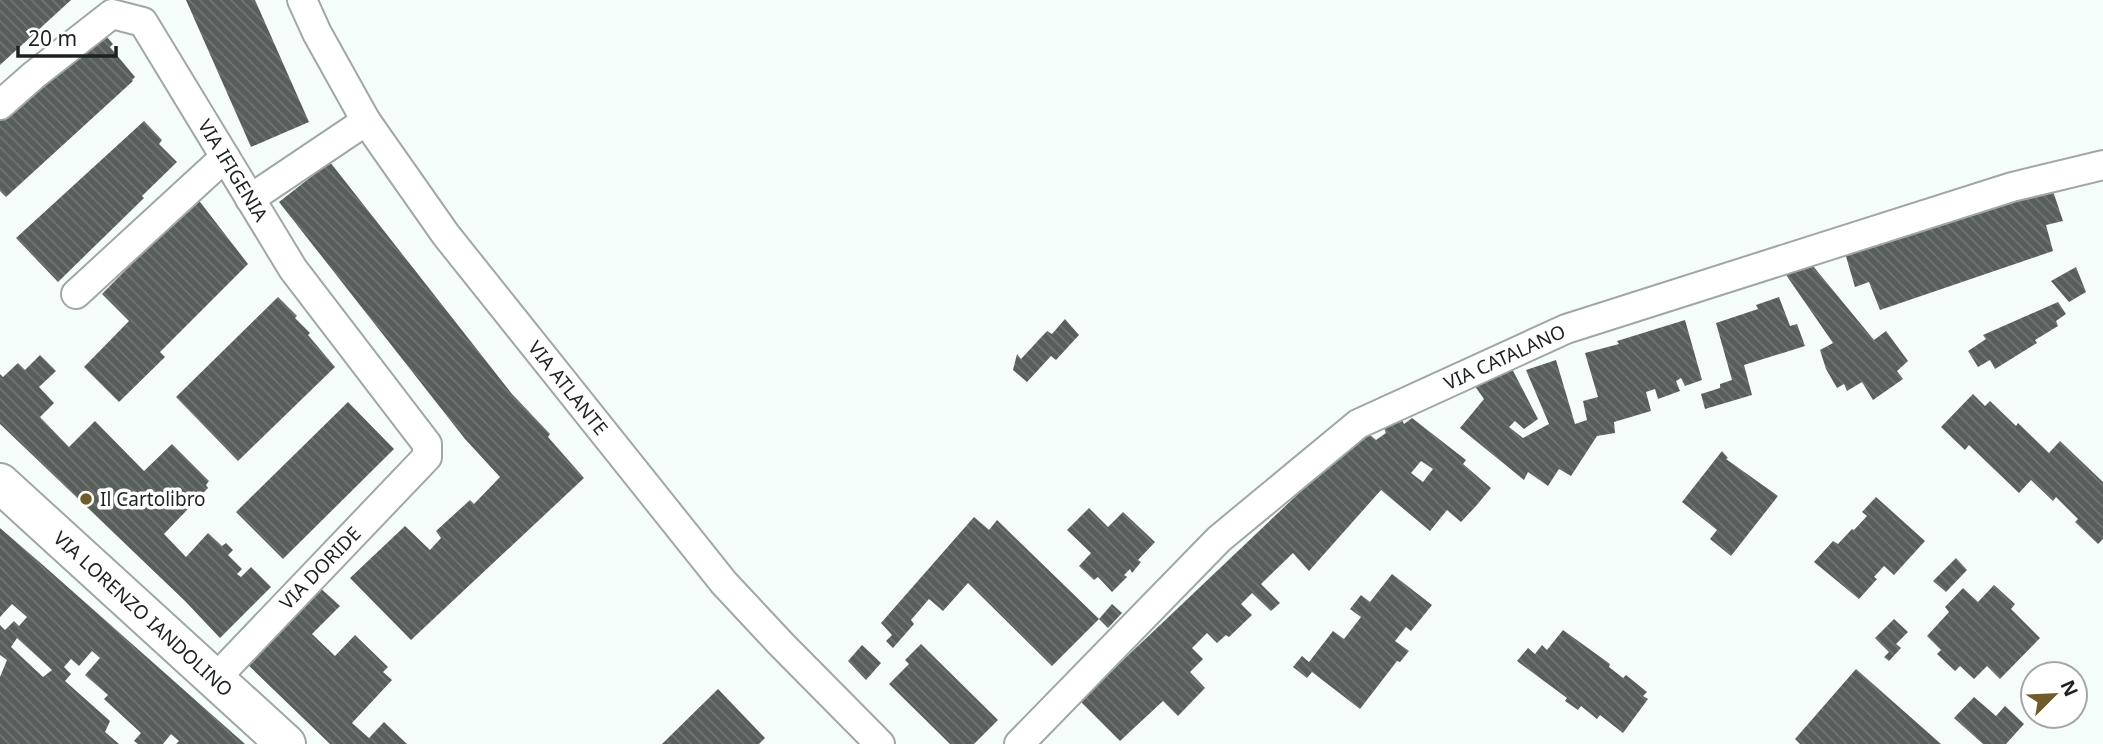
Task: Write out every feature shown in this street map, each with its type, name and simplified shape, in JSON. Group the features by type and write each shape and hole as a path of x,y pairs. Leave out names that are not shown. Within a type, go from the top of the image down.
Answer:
{"main road":[{"name":"VIA LORENZO IANDOLINO","path":"0,483 286,744"}],"street":[{"name":"VIA ATLANTE","path":"302,0 317,33 366,121 446,235 724,583 880,744"},
{"name":"VIA IFIGENIA","path":"0,106 34,75 112,14 142,22 293,269 427,444 427,457"},
{"path":"250,199 366,121"},
{"path":"76,294 225,157"},
{"name":"VIA CATALANO","path":"1018,744 1219,539 1358,424 1566,329 2012,187 2103,165"},
{"name":"VIA DORIDE","path":"214,680 427,457"}],"building":[{"path":"0,0 71,0 0,65"},
{"path":"186,0 255,0 309,122 251,147"},
{"path":"99,28 113,44 110,47 135,77 133,81 6,197 0,191 0,116"},
{"path":"144,121 162,140 159,144 177,162 58,282 16,238"},
{"path":"330,162 512,394 550,434 548,437 584,478 411,640 350,578 405,526 430,550 441,538 436,531 470,500 474,504 500,477 465,439 279,202"},
{"path":"2051,185 2063,221 2046,225 2053,251 1880,310 1869,282 1855,287 1845,253"},
{"path":"197,198 248,264 160,352 165,357 119,402 84,367 129,321 102,294"},
{"path":"1813,266 1874,340 1886,331 1908,361 1897,371 1903,379 1873,400 1862,382 1847,391 1844,384 1837,388 1826,369 1820,350 1833,343 1784,272"},
{"path":"2076,267 2086,292 2069,302 2051,281"},
{"path":"278,297 297,316 295,318 310,333 308,335 335,367 238,461 176,397"},
{"path":"1779,297 1790,326 1797,324 1805,346 1744,365 1752,395 1705,409 1701,394 1720,388 1720,384 1732,380 1716,323 1758,309 1756,305"},
{"path":"2058,302 2066,314 2056,321 2058,326 2035,340 2037,343 1995,369 1990,360 1978,367 1968,351 1986,339 1983,335"},
{"path":"1065,319 1079,335 1056,360 1051,356 1027,382 1013,370 1017,354 1021,359 1047,331 1052,334"},
{"path":"1685,320 1702,380 1685,386 1681,378 1676,381 1680,391 1658,399 1655,389 1646,392 1651,411 1614,422 1615,433 1597,436 1571,476 1559,469 1548,486 1528,472 1524,480 1460,428 1484,399 1474,385 1510,365 1538,419 1524,429 1515,421 1509,427 1523,438 1549,424 1526,370 1556,360 1575,424 1587,420 1583,401 1598,397 1585,353 1619,344 1617,341"},
{"path":"40,355 56,371 39,387 54,403 40,417 69,447 95,421 144,471 172,444 209,481 206,485 208,488 164,534 186,557 208,533 222,546 226,543 233,550 228,555 242,569 237,574 241,577 251,567 271,587 220,638 185,601 0,424 0,374 3,377 18,363 25,370"},
{"path":"1973,394 1985,406 1990,401 2049,453 2060,441 2103,482 2103,539 2098,544 2075,522 2078,519 2056,497 2053,501 2031,480 2019,493 1969,445 1965,450 1941,427"},
{"path":"348,402 394,449 283,559 236,512"},
{"path":"1401,418 1404,424 1412,418 1466,460 1463,464 1491,488 1461,522 1447,510 1430,531 1381,490 1309,571 1293,553 1261,584 1280,603 1271,611 1252,593 1241,604 1252,615 1229,637 1226,635 1217,643 1207,633 1192,648 1203,659 1190,672 1205,688 1178,716 1163,701 1120,741 1080,701 1318,475 1369,434 1376,440 1386,433 1384,428","holes":["1421,461 1433,469 1423,482 1411,473"]},
{"path":"1722,451 1728,458 1726,459 1778,496 1731,556 1710,539 1717,530 1682,502"},
{"path":"1876,497 1925,541 1894,575 1884,566 1874,577 1877,579 1859,599 1814,562 1833,541 1838,544 1854,530 1867,516 1862,512"},
{"path":"1089,508 1108,527 1123,512 1155,542 1138,560 1141,562 1132,573 1130,569 1124,575 1127,577 1112,592 1098,577 1094,580 1079,566 1091,553 1067,530"},
{"path":"974,517 989,530 997,520 1099,619 1052,666 968,583 943,611 929,599 911,620 914,624 893,648 886,641 892,635 881,623"},
{"path":"0,528 245,744 176,744 179,741 171,734 163,744 138,744 134,741 141,733 104,699 108,695 85,675 100,658 92,651 79,666 71,659 64,667 71,674 65,681 110,721 105,732 119,744 0,744 0,677 7,660 0,655 0,625 5,630 14,621 19,626 27,617 12,604 0,617","holes":["17,638 52,670 43,677 11,647"]},
{"path":"1956,558 1967,570 1946,592 1933,581"},
{"path":"1392,574 1432,605 1411,631 1406,627 1395,641 1409,651 1400,662 1397,661 1360,709 1312,672 1307,678 1293,667 1302,656 1309,662 1333,631 1344,639 1361,617 1350,609 1361,595 1370,602"},
{"path":"317,585 340,606 312,634 335,656 355,635 388,667 383,672 392,680 352,723 369,738 384,722 407,744 330,744 244,661"},
{"path":"1994,585 2015,604 2011,609 2040,638 2000,679 1987,666 1974,679 1960,666 1955,671 1937,654 1941,650 1927,636 1949,612 1945,607 1963,588 1978,602"},
{"path":"1112,604 1122,613 1108,628 1099,619"},
{"path":"1894,619 1908,632 1896,644 1901,648 1889,661 1884,657 1889,652 1875,638"},
{"path":"1563,630 1610,664 1609,667 1623,678 1626,675 1647,692 1643,696 1648,699 1623,733 1600,715 1597,719 1581,706 1578,710 1565,701 1567,698 1517,661 1528,648 1535,654 1542,645 1547,650"},
{"path":"921,644 998,720 974,744 950,744 889,684 909,664 905,660"},
{"path":"862,645 881,663 866,680 848,661"},
{"path":"1856,669 1941,744 1800,744 1795,739"},
{"path":"718,689 765,738 759,744 662,744"},
{"path":"1974,697 1996,716 2005,706 2019,719 2019,730 2006,744 1983,744 1954,718"}],"place":[{"name":"Il Cartolibro","path":"86,499"}]}
